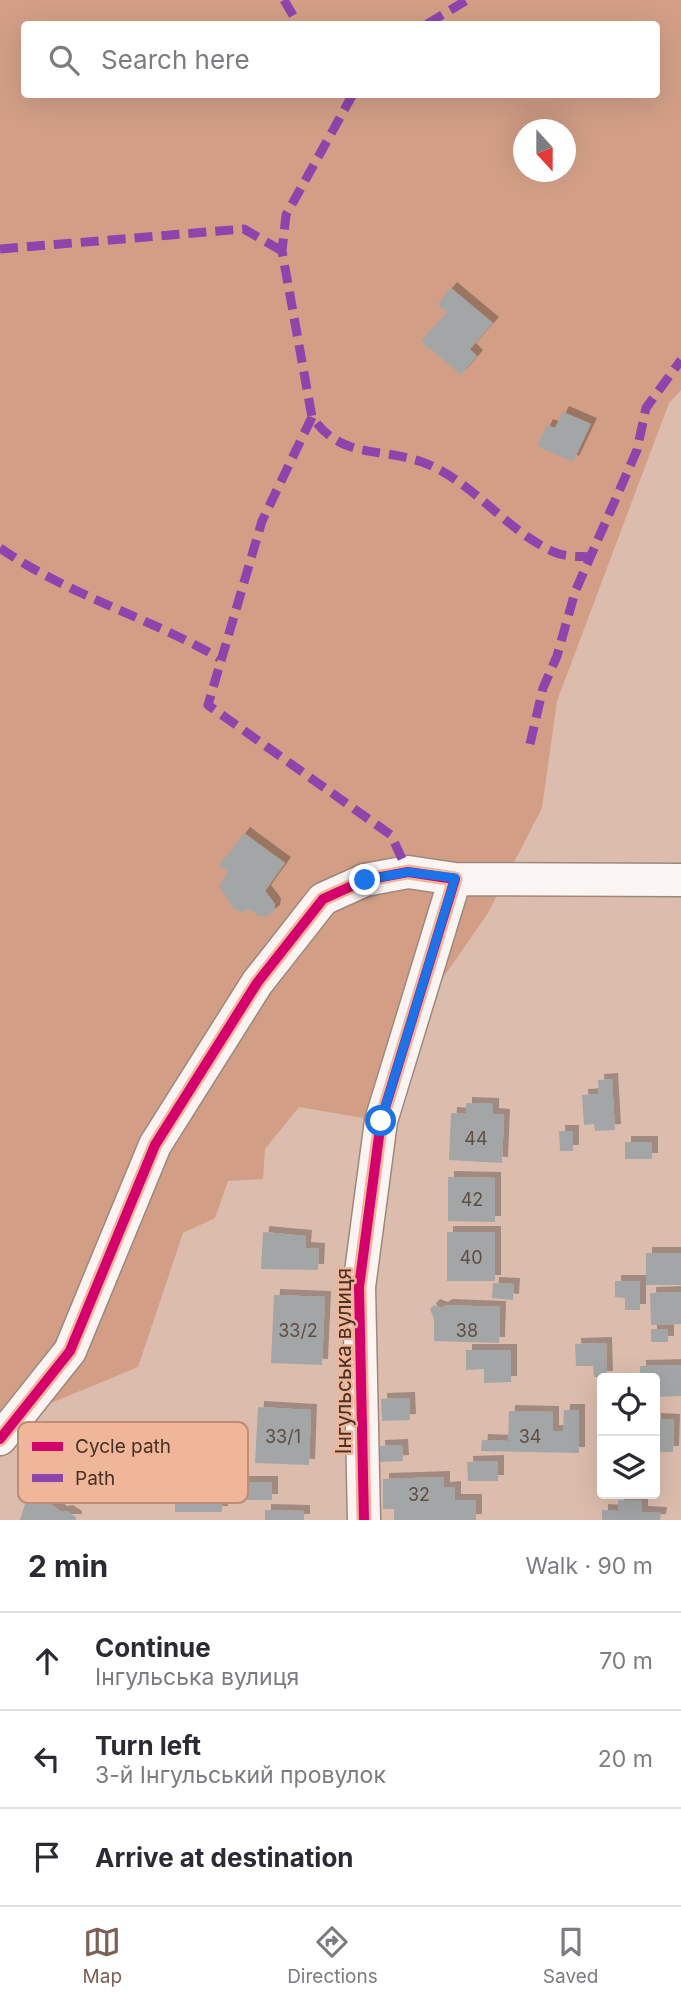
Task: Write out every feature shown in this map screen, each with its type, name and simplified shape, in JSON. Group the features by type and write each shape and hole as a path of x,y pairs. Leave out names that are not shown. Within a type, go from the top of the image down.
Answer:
{"street":[{"path":"0,1439 70,1351 155,1145 257,983 323,899 365,880 408,872 455,878 681,880"},
{"name":"Інгульська вулиця","path":"364,1520 359,1287 381,1121 455,878"}],"shaded area":[{"path":"0,0 681,0 681,390 669,403 557,701 542,808 488,913 406,1031 381,1121 299,1107 265,1149 263,1179 228,1181 215,1218 183,1233 138,1367 39,1408 18,1422 0,1439"}],"building":[{"path":"451,288 493,323 470,349 477,356 461,375 421,341 447,312 438,304"},
{"path":"563,412 591,424 573,462 537,446 547,425 555,428"},
{"path":"244,833 285,863 265,891 275,904 274,911 267,916 259,916 249,909 242,912 234,909 219,886 228,872 219,865"},
{"path":"612,1079 615,1130 595,1131 594,1124 584,1125 582,1095 599,1094 598,1080"},
{"path":"466,1103 493,1104 493,1114 504,1115 502,1163 449,1160 451,1113 466,1114"},
{"path":"559,1131 573,1131 573,1151 560,1151"},
{"path":"625,1142 652,1142 652,1159 625,1159"},
{"path":"448,1177 495,1178 495,1222 448,1221"},
{"path":"263,1232 306,1236 305,1248 319,1249 318,1270 261,1269"},
{"path":"447,1232 495,1232 495,1281 447,1281"},
{"path":"646,1253 681,1253 681,1285 646,1285"},
{"path":"615,1281 640,1281 640,1310 625,1310 625,1298 615,1297"},
{"path":"493,1283 514,1284 513,1300 492,1298"},
{"path":"681,1292 681,1324 651,1325 650,1293"},
{"path":"274,1295 325,1297 322,1365 271,1363"},
{"path":"434,1305 442,1308 446,1305 500,1307 499,1343 434,1341 434,1319 430,1309"},
{"path":"651,1329 668,1329 668,1342 651,1342"},
{"path":"606,1343 607,1373 597,1373 597,1377 594,1377 593,1366 576,1366 575,1344"},
{"path":"466,1350 511,1350 511,1382 484,1383 484,1369 466,1370"},
{"path":"681,1365 681,1396 660,1397 660,1373 640,1373 640,1366"},
{"path":"409,1398 410,1420 382,1421 381,1399"},
{"path":"258,1407 311,1410 309,1465 255,1463"},
{"path":"564,1410 579,1410 579,1453 481,1451 482,1440 508,1441 509,1411 553,1412 553,1431 563,1431"},
{"path":"660,1419 674,1420 673,1452 660,1452"},
{"path":"402,1445 403,1461 380,1462 379,1446"},
{"path":"498,1461 498,1481 468,1481 467,1462"},
{"path":"444,1477 444,1488 455,1487 455,1500 476,1500 476,1520 394,1520 394,1509 383,1509 383,1479"},
{"path":"248,1482 272,1482 272,1500 248,1500"},
{"path":"618,1500 642,1501 642,1512 661,1513 660,1520 602,1520 602,1510 618,1511"},
{"path":"25,1503 50,1503 61,1512 67,1511 76,1517 76,1520 20,1520"},
{"path":"175,1503 222,1503 222,1512 175,1512"},
{"path":"265,1510 304,1511 304,1520 265,1520"}],"marked path":[{"path":"284,0 296,21"},
{"path":"432,21 467,0"},
{"path":"351,98 286,215 282,251 312,417 324,431 349,446 422,462 440,470 536,543 567,556 591,557"},
{"path":"0,249 244,229 282,251"},
{"path":"530,744 543,688 557,656 575,592 637,450 646,408 681,360"},
{"path":"312,417 262,521 208,705 391,835 408,872"},
{"path":"0,548 80,593 192,643 219,658"}],"cycle path":[{"path":"0,1439 70,1351 155,1145 257,983 323,899 365,880 408,872 455,879 381,1121 359,1287 364,1520"}],"route":[{"path":"365,880 408,872 455,878 401,1048 381,1121"}]}
